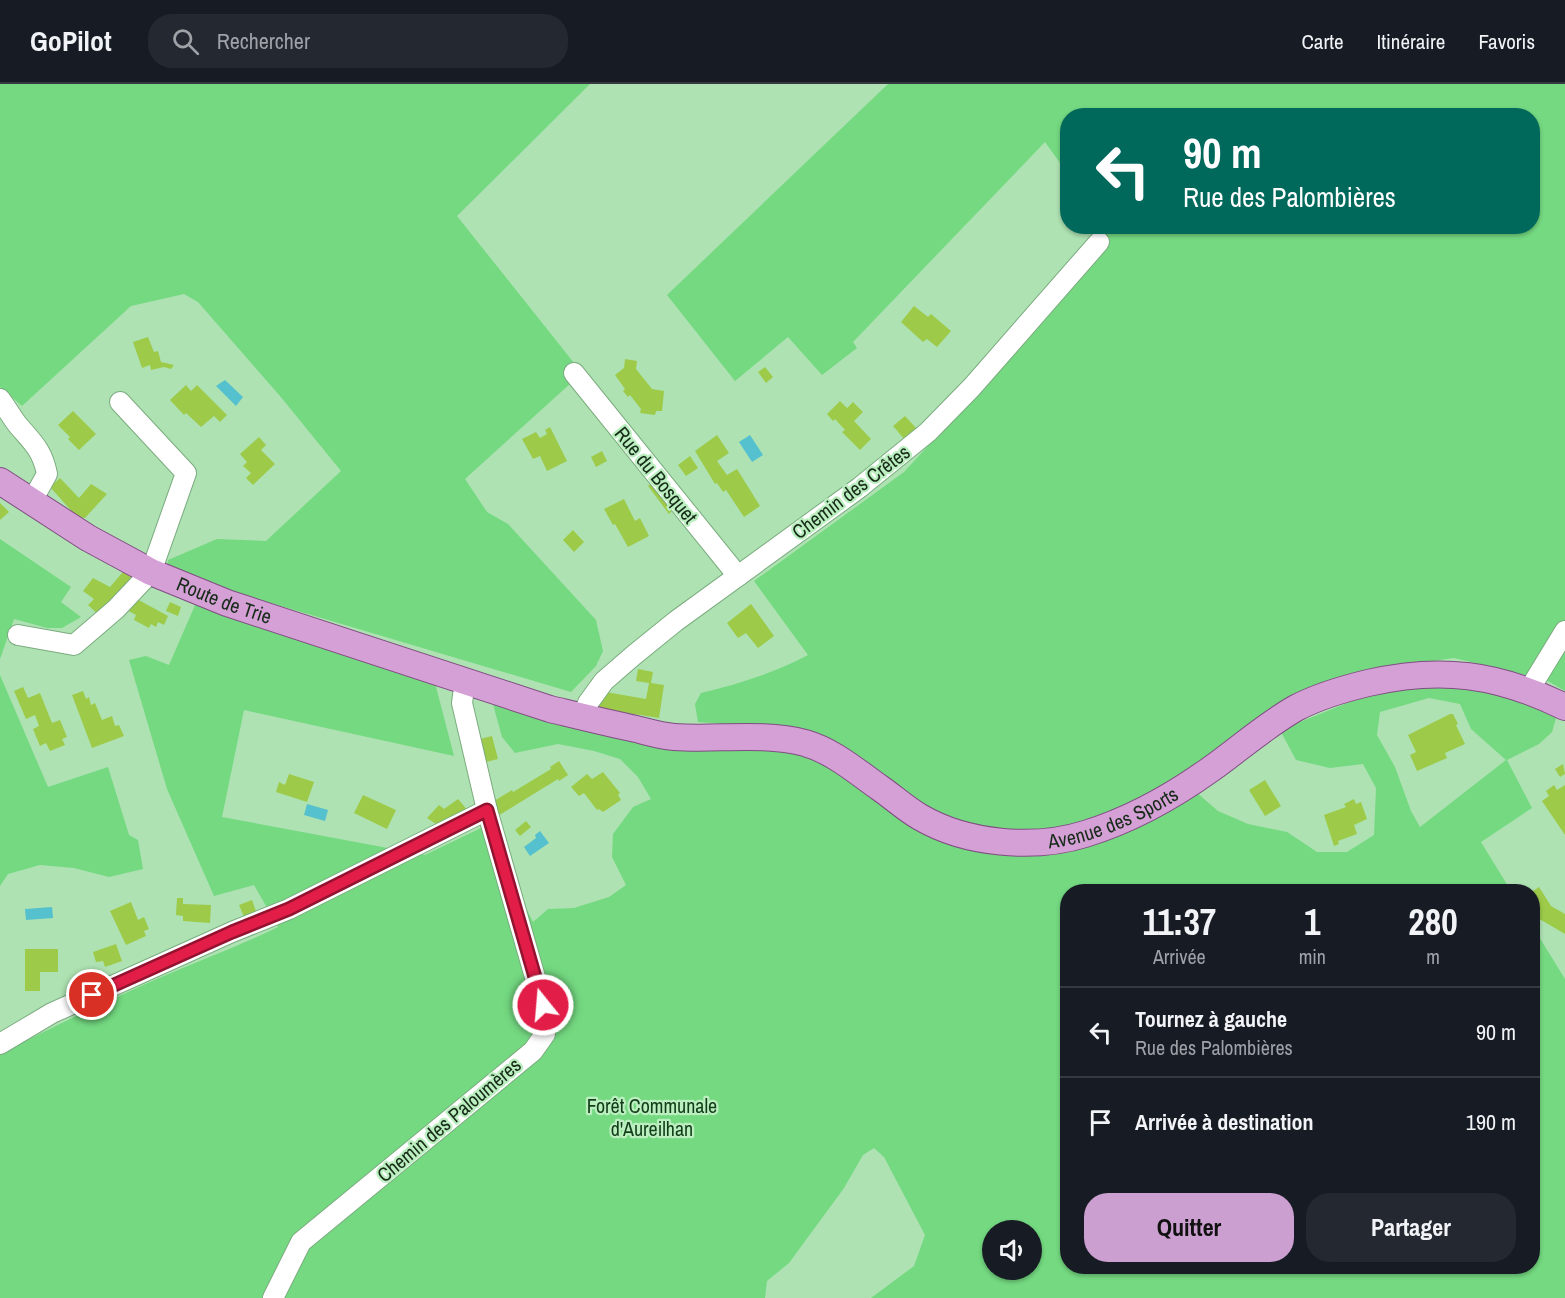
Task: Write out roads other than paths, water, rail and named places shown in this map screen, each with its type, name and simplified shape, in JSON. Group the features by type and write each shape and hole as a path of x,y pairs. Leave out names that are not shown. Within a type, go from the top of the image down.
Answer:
{"main road":[{"name":"Route de Trie","path":"0,482 88,538 151,572 227,603 582,717"},
{"name":"Avenue des Sports","path":"582,717 672,737 780,738 807,743 836,756 920,817 948,830 975,838 1011,843 1083,835 1127,819 1161,802 1210,770 1295,709 1325,695 1348,688 1389,678 1435,673 1482,678 1529,690 1565,707"}],"street":[{"name":"Chemin des Crêtes","path":"582,717 588,703 604,681 676,621 859,488 928,432 972,387 1099,242"},
{"name":"Rue du Bosquet","path":"574,373 738,576"},
{"path":"0,399 17,424 39,448 45,461 47,474 32,501"},
{"path":"18,635 75,645 116,609 151,572 186,473 120,402"},
{"path":"1529,690 1559,650 1565,631"},
{"name":"Chemin des Paloumères","path":"273,1298 301,1242 533,1051 545,1034 543,1005 487,810 462,703 465,681"},
{"path":"0,1044 52,1013 232,932 289,909 487,810"}],"water":[{"path":"225,380 243,397 236,406 216,386"},
{"path":"750,435 763,455 752,462 739,442"},
{"path":"307,804 328,810 325,821 304,815"},
{"path":"540,831 549,843 530,856 524,847 536,838 535,835"},
{"path":"52,907 53,918 26,920 25,909"}],"park label":[{"name":"Forêt Communale d'Aureilhan","path":"652,1118"}]}
